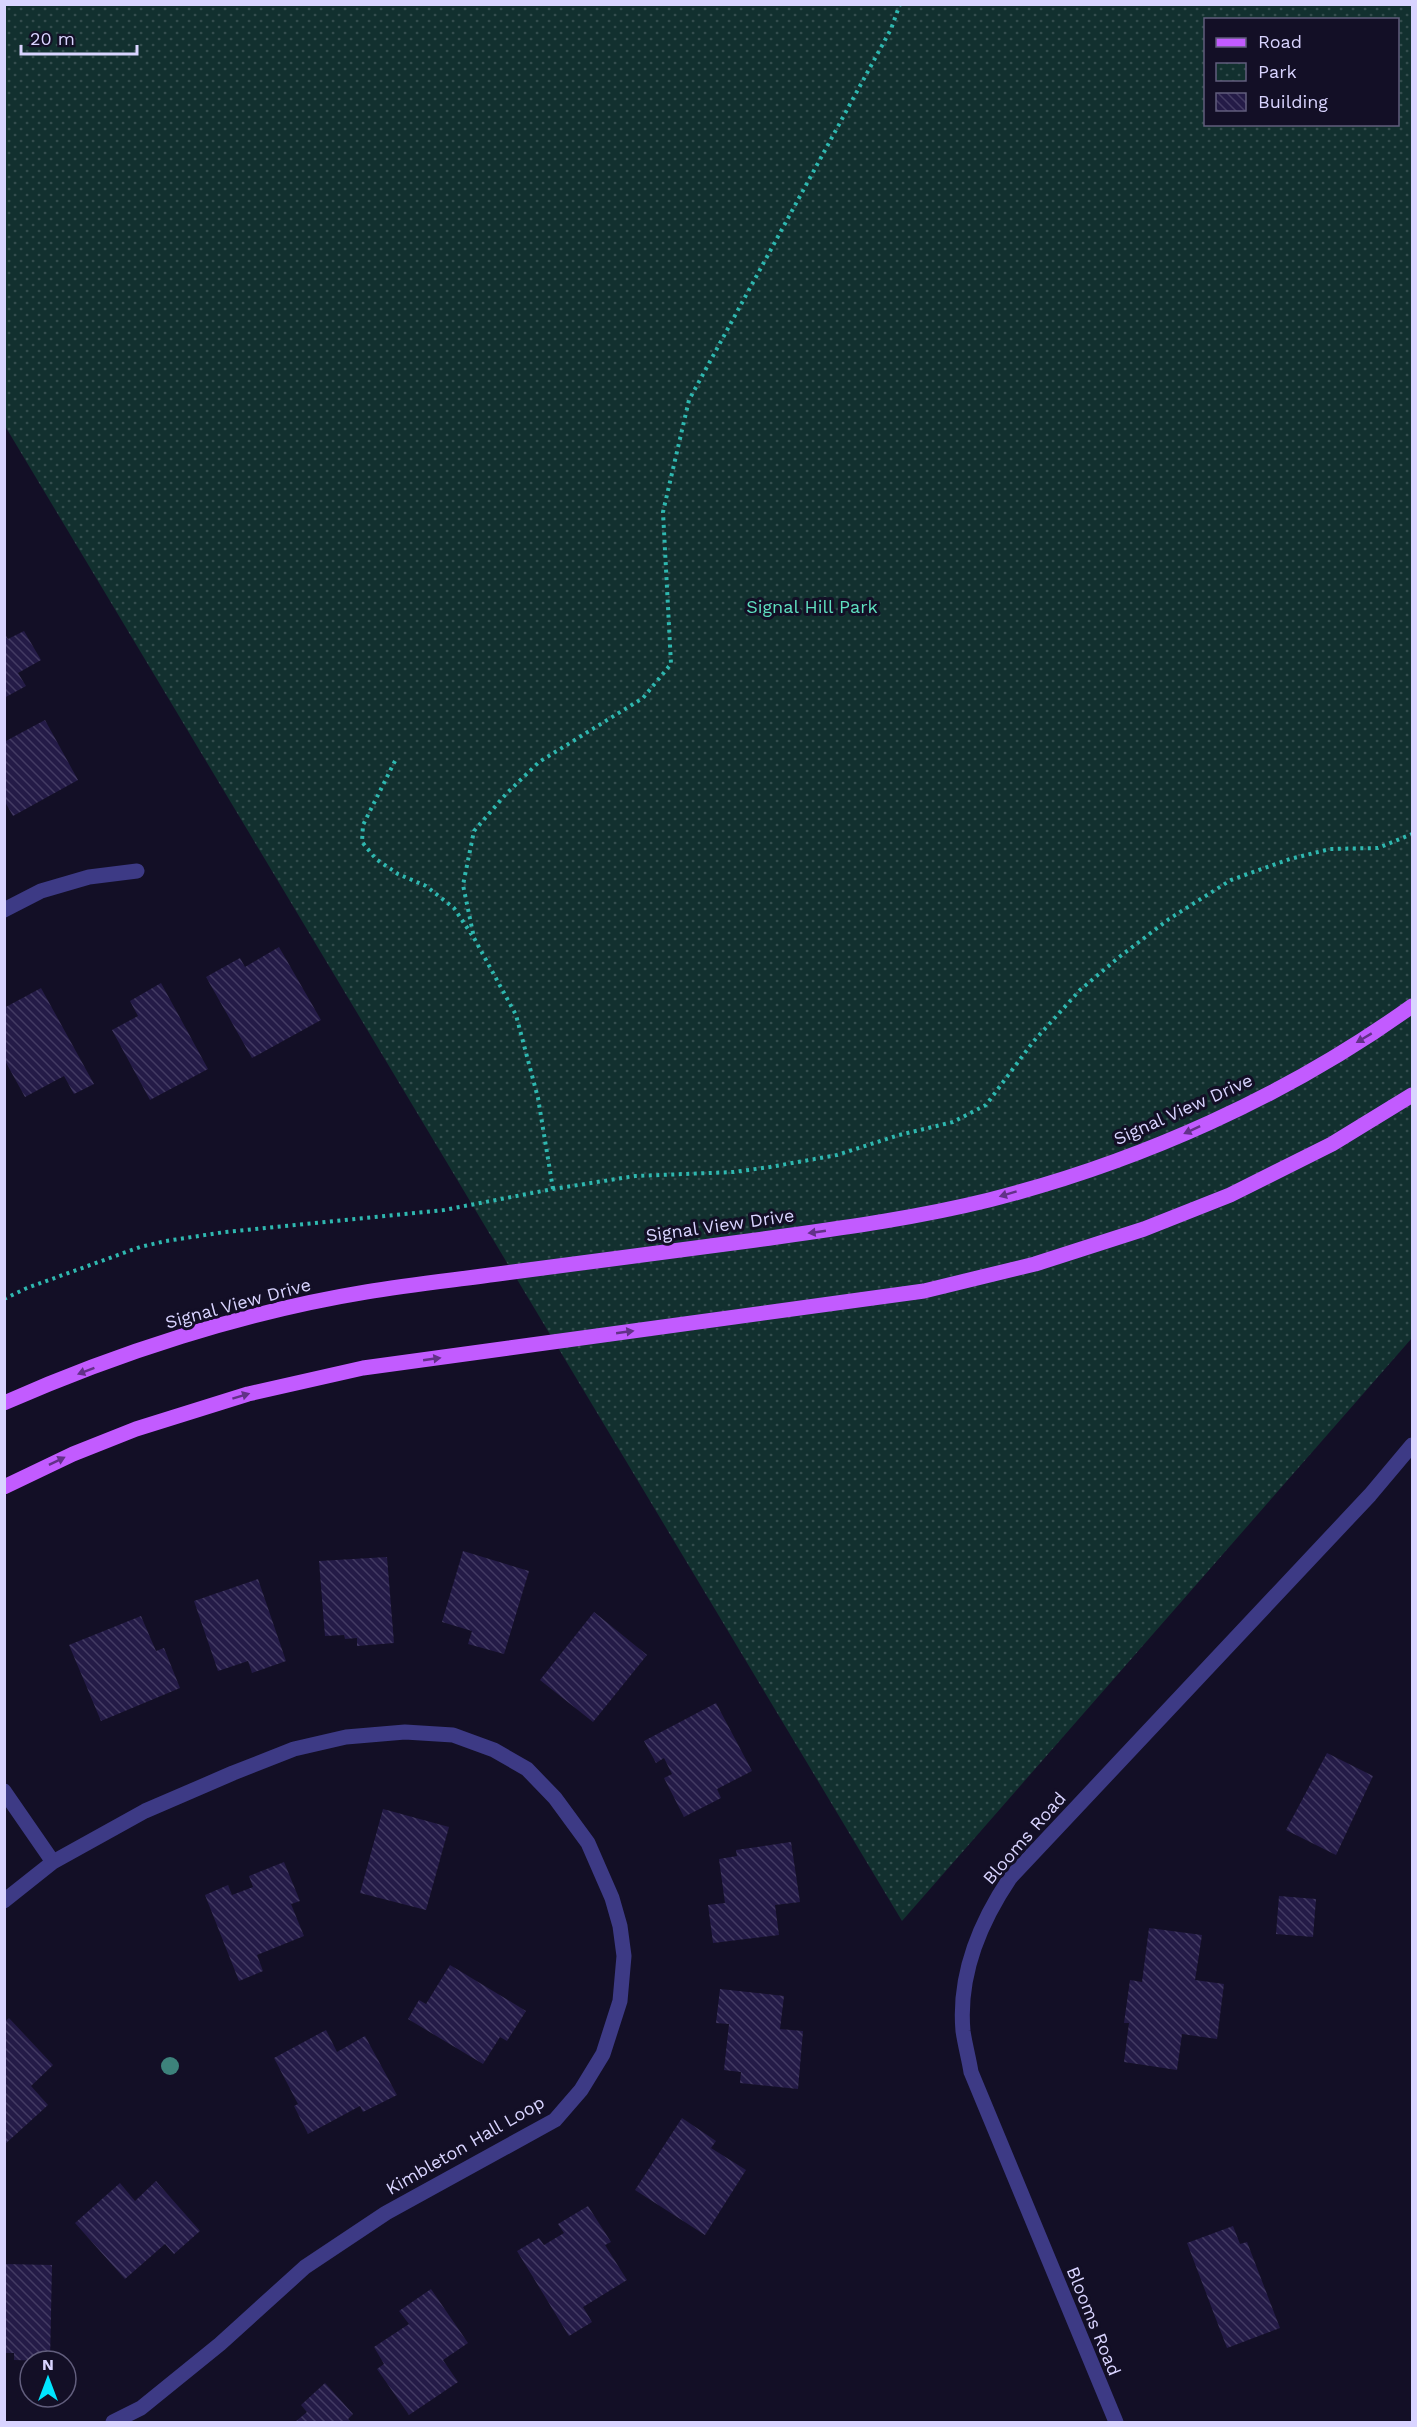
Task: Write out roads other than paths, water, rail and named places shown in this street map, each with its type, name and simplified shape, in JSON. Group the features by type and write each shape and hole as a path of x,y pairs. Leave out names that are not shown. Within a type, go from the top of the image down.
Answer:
{"main road":[{"name":"Signal View Drive","path":"4,1403 140,1350 229,1323 364,1293 878,1223 990,1200 1101,1166 1186,1133 1288,1083 1385,1026 1413,1006"},
{"path":"4,1487 73,1454 136,1429 248,1394 363,1368 924,1291 1035,1264 1144,1229 1230,1195 1332,1144 1413,1095"}],"street":[{"path":"4,910 41,891 89,877 137,871"},
{"name":"Blooms Road","path":"1116,2422 971,2072 963,2031 964,1988 973,1946 990,1907 1010,1878 1370,1495 1413,1445"},
{"name":"Kimbleton Hall Loop","path":"4,1901 53,1862 145,1811 294,1749 346,1737 405,1732 453,1735 494,1750 527,1769 555,1798 588,1843 612,1898 624,1956 620,2001 603,2054 581,2090 555,2120 386,2213 305,2267 203,2358 141,2408 113,2422"},
{"path":"4,1791 53,1862"}],"park label":[{"name":"Signal Hill Park","path":"812,606"}]}
